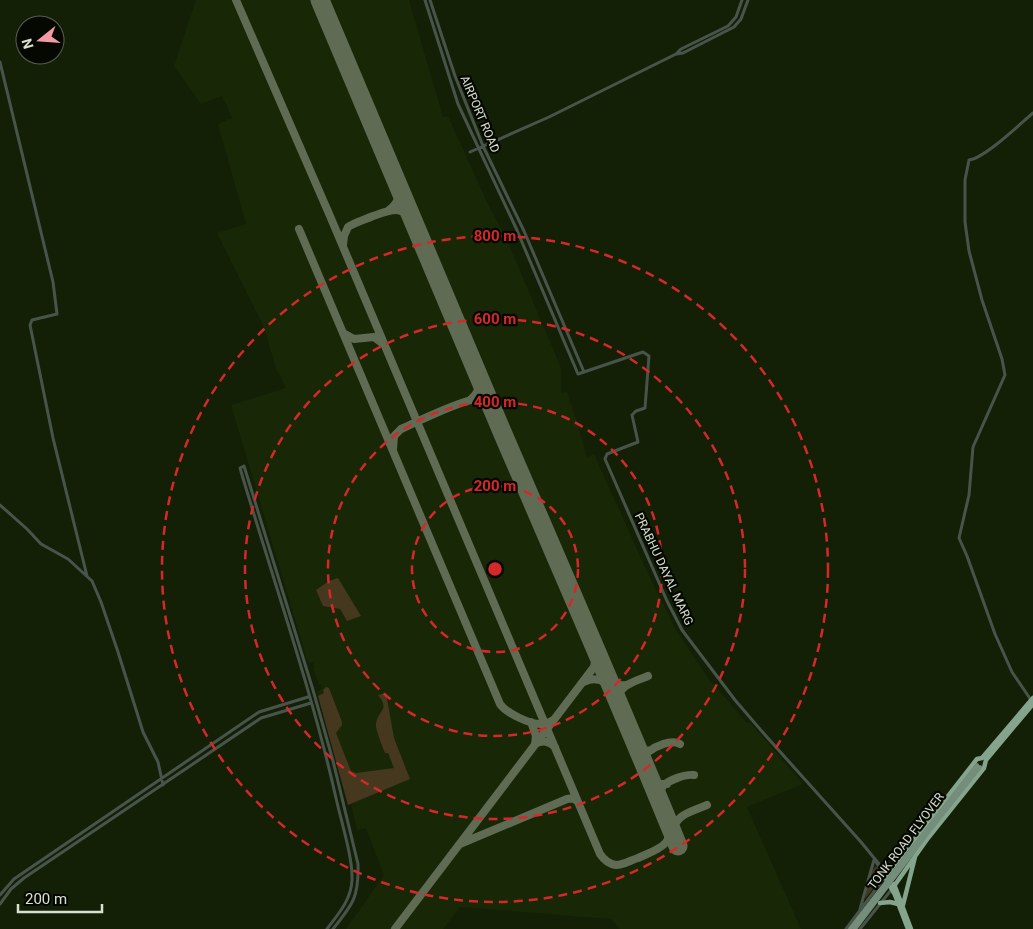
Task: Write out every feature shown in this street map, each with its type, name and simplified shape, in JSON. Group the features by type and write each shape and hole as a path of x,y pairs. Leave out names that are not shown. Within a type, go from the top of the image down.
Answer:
{"highway":[{"path":"893,887 916,854 984,768 986,760 1032,701"},
{"path":"909,929 901,905 886,876 964,774 977,759 982,758 1032,701"},
{"path":"901,905 916,854"},
{"path":"880,903 890,902 901,905"}],"main road":[{"name":"TONK ROAD FLYOVER","path":"850,929 979,766 855,929"}],"street":[{"name":"AIRPORT ROAD","path":"425,0 454,92 516,228 578,374"},
{"name":"AIRPORT ROAD","path":"430,0 454,76 483,146 524,231 584,372"},
{"path":"677,54 681,49 728,26 736,17 742,0"},
{"path":"470,152 565,109 677,54 684,53 731,29 741,19 748,0"},
{"path":"0,62 54,288 57,314 32,320 30,325 53,438 87,576"},
{"path":"1032,701 1012,672 995,634 967,556 958,538 969,495 973,447 1005,375 1002,359 982,300 969,251 965,222 965,175 969,160 976,159 987,151 1033,113"},
{"name":"PRABHU DAYAL MARG","path":"578,374 644,352 649,356 645,408 636,411 632,415 638,442 635,445 607,454 605,459 667,602 682,630 735,700 875,860"},
{"path":"327,929 345,906 349,897 352,880 351,864 334,789 310,700 240,468 244,466 315,698 358,864 357,895 351,907 334,929"},
{"path":"0,505 42,544 68,560 92,581 101,602 143,732 158,762 163,785"},
{"path":"0,904 24,878 262,718 315,698"},
{"path":"0,895 14,879 260,712 310,700"},
{"path":"334,789 339,788"},
{"path":"344,836 351,835"},
{"path":"846,929 886,876 875,860"},
{"path":"860,911 875,860"},
{"path":"860,929 893,887"}],"shaded area":[{"path":"196,0 409,0 443,117 448,116 527,287 561,368 561,393 567,392 587,457 594,454 676,630 708,678 747,723 750,722 803,784 747,807 801,929 620,929 611,919 460,907 443,929 346,929 384,875 366,828 357,830 351,804 348,805 317,692 322,688 321,684 319,685 313,668 313,662 308,663 231,405 286,388 276,368 263,325 217,233 246,224 218,124 232,118 222,96 201,104 174,66"},
{"path":"338,578 361,616 347,621 340,609 323,606 316,590 329,581"},
{"path":"326,687 329,688 342,722 336,733 351,771 356,773 394,768 388,753 385,753 376,726 377,718 383,709 383,704 378,695 386,693 394,738 410,779 348,805 318,696 324,693 323,690"},
{"path":"876,866 883,875 865,899 870,877"}],"taxiway":[{"path":"236,0 330,216 600,854 609,863 619,865 659,849 664,845 670,834 667,818"},
{"path":"319,0 322,5"},
{"path":"389,210 396,202 399,194 394,175"},
{"path":"343,245 348,227 392,210 402,211 407,214 416,226"},
{"path":"299,229 500,704 513,715 532,723 543,724 553,720"},
{"path":"343,333 354,339 374,337 382,343"},
{"path":"470,400 476,394 479,387 477,372"},
{"path":"393,449 394,436 401,429 452,406 478,399 487,403 493,411"},
{"path":"395,929 594,667 596,657 592,644"},
{"path":"603,668 609,678 615,683 626,685"},
{"path":"618,704 618,698 623,688 632,682 648,676"},
{"path":"584,682 594,679 602,681 609,686 615,695"},
{"path":"531,722 536,736 535,744 546,742 555,747"},
{"path":"643,764 647,753 655,748 672,742 680,744"},
{"path":"638,749 649,751"},
{"path":"659,798 661,789 666,784 682,776 694,775"},
{"path":"651,781 658,784 667,784"},
{"path":"460,844 567,799 573,798 578,802"},
{"path":"672,832 681,817 707,805"}],"runway":[{"path":"320,0 678,846"}]}
